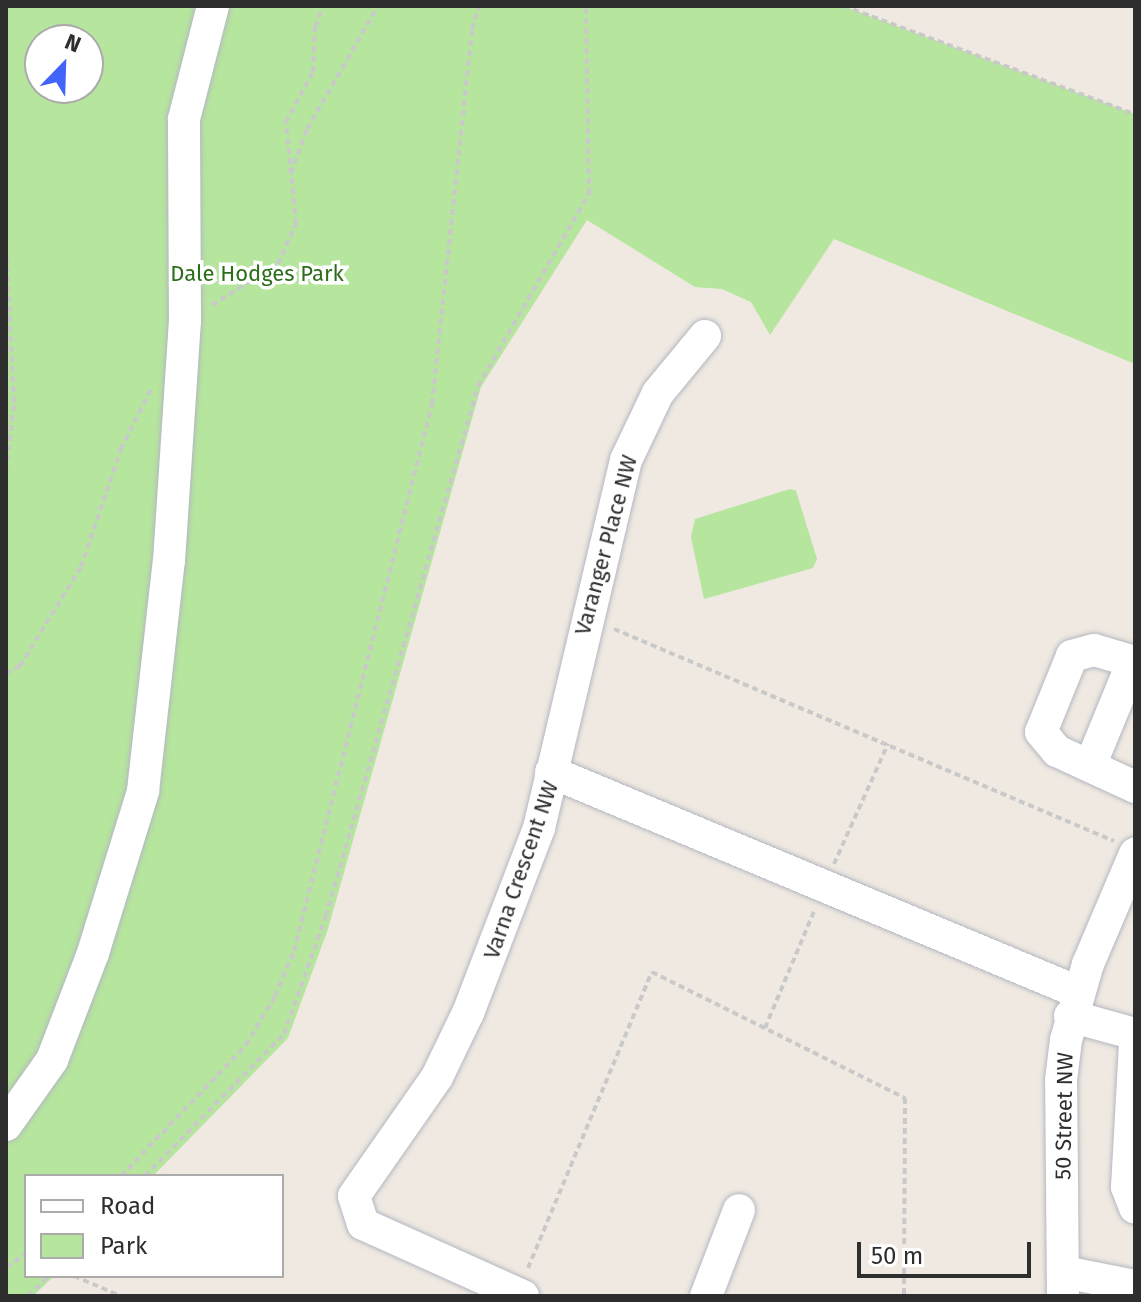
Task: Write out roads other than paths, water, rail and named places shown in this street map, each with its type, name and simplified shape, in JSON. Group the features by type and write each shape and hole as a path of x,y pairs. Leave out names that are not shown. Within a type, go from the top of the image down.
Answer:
{"street":[{"path":"6,1125 52,1060 93,953 143,791 169,561 185,321 184,119 213,6"},
{"name":"Varanger Place NW","path":"551,772 585,617 626,460 658,393 705,336"},
{"path":"1090,766 1134,661 1094,650 1072,656 1041,732 1057,751 1135,787"},
{"name":"Varna Crescent NW","path":"520,1295 363,1224 354,1196 437,1077 468,1013 539,828 551,772 1074,1004 1135,1034"},
{"name":"50 Street NW","path":"1064,1284 1061,1080 1074,1004 1126,848"},
{"path":"1135,1044 1127,1187 1135,1208"},
{"path":"706,1296 739,1210"},
{"path":"1064,1284 1135,1286"}],"park label":[{"name":"Dale Hodges Park","path":"257,274"}]}
